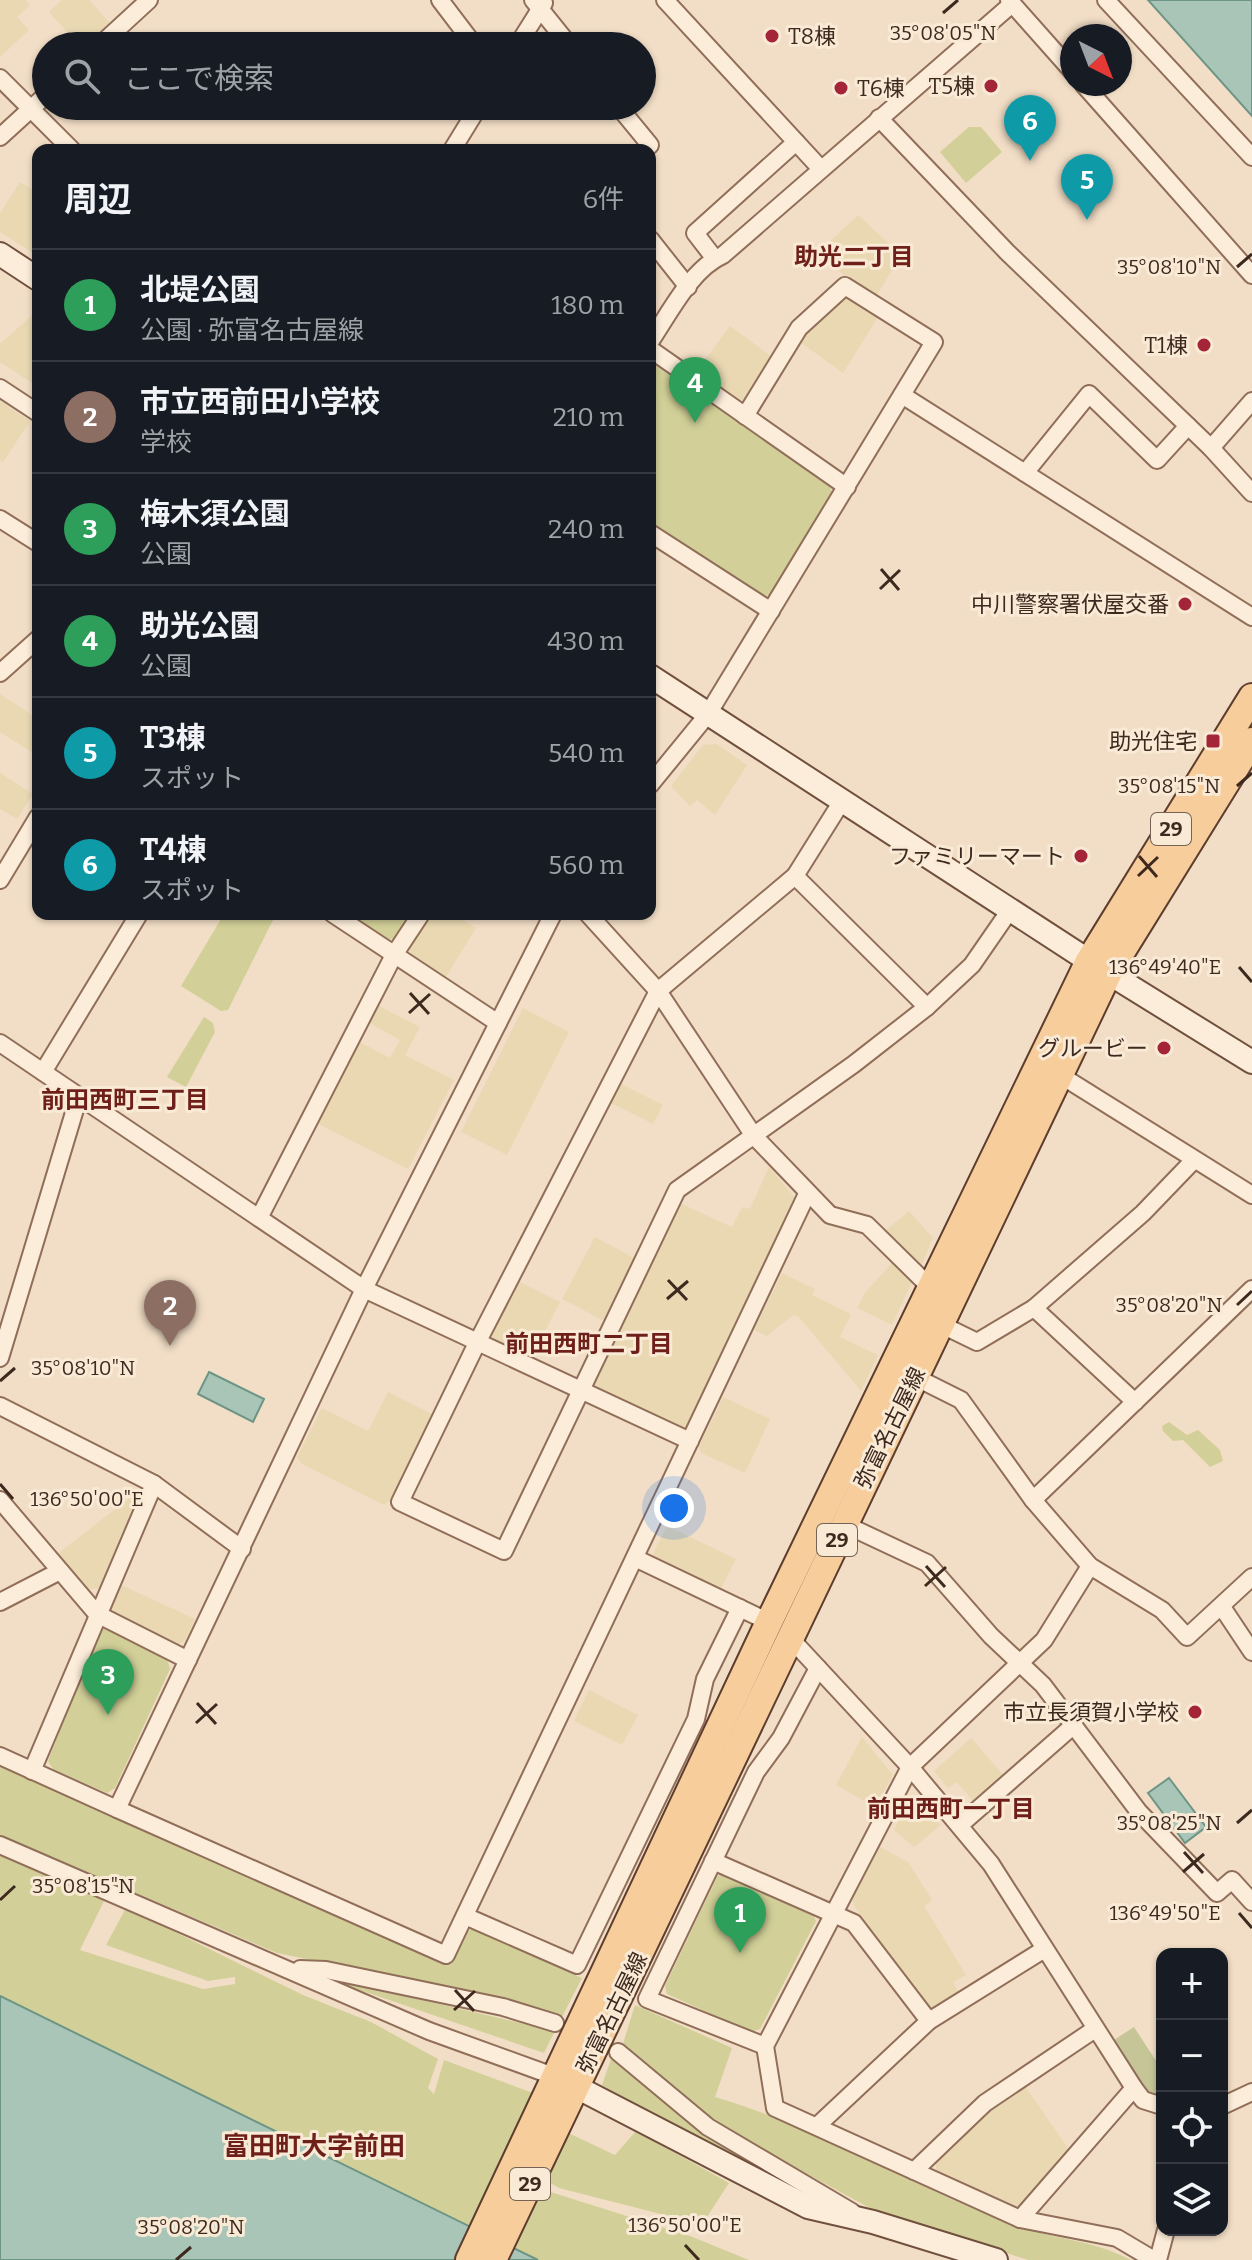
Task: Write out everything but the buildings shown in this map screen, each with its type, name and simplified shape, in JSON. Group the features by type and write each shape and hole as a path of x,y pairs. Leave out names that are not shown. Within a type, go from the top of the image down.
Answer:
{"main road":[{"name":"弥富名古屋線","path":"493,2260 769,1622 933,1290 1099,967 1252,697"},
{"name":"弥富名古屋線","path":"566,2091 792,1640 844,1524 1060,1075 1099,967 1252,741"},
{"name":"29","path":"469,2260 539,2113 566,2091"}],"street":[{"path":"114,32 149,0"},
{"path":"440,0 464,32"},
{"path":"665,0 821,169"},
{"path":"1106,0 1252,157"},
{"path":"656,333 688,287 715,259 1011,2 1060,57"},
{"path":"524,32 540,3 560,32"},
{"path":"0,78 31,109 0,137"},
{"path":"1094,96 1252,275"},
{"path":"879,118 1007,252 1211,448 1252,493"},
{"path":"42,120 66,144"},
{"path":"456,144 470,120"},
{"path":"629,120 649,144"},
{"path":"715,259 695,233 796,142"},
{"path":"656,247 688,287"},
{"path":"0,254 32,275"},
{"path":"656,778 708,714 934,342 845,286 799,328 745,416"},
{"path":"656,353 847,487"},
{"path":"0,388 32,409"},
{"path":"1025,473 1089,394 1157,460 1188,426"},
{"path":"902,395 1252,617"},
{"path":"1211,448 1252,401"},
{"path":"0,519 32,539"},
{"path":"656,537 771,611"},
{"path":"0,673 32,644"},
{"path":"656,680 1010,910 1252,1062"},
{"path":"842,801 795,876 658,991 478,1341 400,1502 504,1551 677,1190 927,1007 972,965 1010,910"},
{"path":"0,880 32,827"},
{"path":"795,876 927,1007"},
{"path":"43,1072 135,920"},
{"path":"342,920 498,1023"},
{"path":"259,1218 394,955 417,920"},
{"path":"117,1809 364,1289 550,920"},
{"path":"593,920 658,991 754,1136 807,1194 830,1215 867,1225 933,1290"},
{"path":"0,1043 364,1289 690,1441"},
{"path":"1060,1075 1252,1195"},
{"path":"0,1358 79,1096"},
{"path":"940,1324 977,1342 1034,1308 1143,1213 1194,1160"},
{"path":"0,1756 446,1955 807,1194"},
{"path":"1033,1500 1252,1289"},
{"path":"1034,1308 1135,1402"},
{"path":"915,1377 961,1400 1033,1500 1090,1566 1162,1610 1187,1637 1252,1577"},
{"path":"0,1406 154,1484 242,1549"},
{"path":"32,1771 154,1484"},
{"path":"0,1500 97,1614 188,1660"},
{"path":"844,1524 927,1563 991,1636 1023,1663 1139,1812 1217,1893 1232,1880 1252,1902"},
{"path":"635,1558 769,1622"},
{"path":"1090,1566 1044,1640 910,1767 765,2046 775,2108 1020,2219 1117,2238 1156,2260 1164,2236"},
{"path":"0,1602 60,1571"},
{"path":"1222,1607 1252,1652"},
{"path":"465,1916 577,1965 696,1719 705,1679 740,1608"},
{"path":"792,1640 910,1767 991,1864 1043,1950 1134,2088 1143,2100 1156,2104"},
{"path":"765,2046 647,1999 756,1772 781,1738 818,1668"},
{"path":"960,1825 1074,1725"},
{"path":"0,1845 566,2091 808,2207 867,2221 996,2260"},
{"path":"713,1861 854,1923 929,2021"},
{"path":"817,2126 929,2021 1043,1950"},
{"path":"291,1969 341,1973 503,2007 555,2023"},
{"path":"914,2171 985,2103 1095,2029"},
{"path":"618,2052 708,2127 867,2221"},
{"path":"1020,2219 1134,2088"},
{"path":"1228,2103 1252,2092"}],"shaded area":[{"path":"0,0 26,0 30,5 17,17 29,30 0,57"},
{"path":"62,0 89,0 110,23 100,32 67,32 49,12"},
{"path":"1148,0 1252,0 1252,116"},
{"path":"969,127 981,127 1002,152 966,183 940,152"},
{"path":"20,182 32,189 32,252 0,232 0,213"},
{"path":"858,215 901,255 877,295 844,276 820,251"},
{"path":"847,296 878,317 843,373 800,342 806,332"},
{"path":"32,315 32,383 0,362 0,344"},
{"path":"730,326 771,356 746,399 737,401 696,372"},
{"path":"656,365 829,485 833,494 771,595 762,596 656,528"},
{"path":"0,401 30,421 3,462 0,460"},
{"path":"0,694 32,715 32,752 0,732"},
{"path":"717,744 747,765 715,815 697,800 690,806 671,786 703,745"},
{"path":"0,773 32,796 17,819 0,809"},
{"path":"220,920 273,920 228,1010 221,1011 181,986"},
{"path":"356,920 408,920 396,938 386,940"},
{"path":"426,920 462,920 476,928 444,980 411,957 409,946"},
{"path":"377,1005 420,1027 405,1055 454,1080 408,1169 316,1123 358,1041 390,1058 400,1040 368,1022"},
{"path":"523,1008 569,1032 507,1155 461,1132"},
{"path":"204,1017 213,1023 215,1032 186,1087 167,1077"},
{"path":"621,1084 663,1105 653,1124 611,1103"},
{"path":"769,1167 797,1200 689,1427 681,1429 597,1390 594,1383 680,1203 732,1227 742,1207 750,1209"},
{"path":"909,1211 933,1238 920,1268 884,1232"},
{"path":"595,1237 638,1260 606,1322 562,1299"},
{"path":"892,1263 912,1282 892,1325 857,1308 865,1293"},
{"path":"782,1273 815,1289 812,1295 851,1314 840,1337 878,1355 861,1391 798,1316 793,1315 767,1336 754,1330"},
{"path":"518,1281 560,1302 531,1358 494,1339 491,1333"},
{"path":"209,1372 264,1399 253,1422 198,1394"},
{"path":"388,1392 432,1414 392,1499 384,1505 302,1464 297,1457 322,1408 368,1431"},
{"path":"723,1397 770,1419 745,1473 701,1453 699,1447"},
{"path":"1169,1422 1187,1435 1198,1430 1220,1450 1223,1461 1210,1467 1183,1440 1173,1441 1163,1431 1162,1426"},
{"path":"140,1490 99,1588 88,1590 56,1555"},
{"path":"667,1526 736,1559 721,1589 656,1559 653,1554"},
{"path":"119,1584 195,1619 185,1641 178,1644 113,1613 111,1604"},
{"path":"108,1627 167,1659 170,1669 115,1788 107,1793 53,1769 48,1761 99,1630"},
{"path":"589,1690 638,1715 622,1745 574,1721"},
{"path":"862,1737 893,1775 875,1807 836,1785"},
{"path":"971,1738 1005,1777 975,1803 957,1782 948,1788 934,1771"},
{"path":"0,1763 448,1965 463,1933 473,1929 582,1978 562,2017 502,1999 277,1953 0,1835"},
{"path":"1169,1778 1206,1827 1185,1843 1148,1793"},
{"path":"917,1797 941,1825 914,1847 894,1830 909,1798"},
{"path":"880,1847 908,1862 932,1900 924,1906 966,1975 953,1982 959,1993 937,2008 930,2008 855,1908 852,1899"},
{"path":"0,1851 105,1899 80,1950 203,1989 235,1984 235,1977 208,1981 106,1945 126,1908 303,1995 371,2022 438,2059 428,2088 434,2094 444,2060 533,2093 524,2112 615,2155 636,2131 729,2183 707,2217 684,2220 559,2188 504,2155 519,2182 690,2236 749,2260 538,2260 0,1996"},
{"path":"723,1872 813,1915 816,1921 760,2029 751,2032 667,1994 665,1986 717,1877"},
{"path":"322,1977 555,2031 544,2053"},
{"path":"0,1996 538,2260 0,2260"},
{"path":"635,2005 732,2048 715,2097 791,2124 1014,2225 1102,2248 1131,2260 1028,2260 868,2207 728,2131 622,2047"},
{"path":"611,2059 702,2132 818,2202 714,2153 602,2085"},
{"path":"1025,2086 1070,2151 1023,2208 936,2172 936,2160 992,2109"}],"green space":[{"path":"1134,2027 1156,2061 1156,2096 1149,2094 1114,2040"}],"place":[{"name":"T8棟","path":"772,36"},
{"name":"T5棟","path":"991,86"},
{"name":"T6棟","path":"841,88"},
{"name":"T4棟","path":"1030,161"},
{"name":"T3棟","path":"1087,220"},
{"name":"T1棟","path":"1204,345"},
{"name":"助光公園","path":"695,423"},
{"name":"中川警察署伏屋交番","path":"1185,604"},
{"name":"助光住宅","path":"1213,741"},
{"name":"ファミリーマート","path":"1081,856"},
{"name":"グルービー","path":"1164,1048"},
{"name":"市立西前田小学校","path":"170,1346"},
{"name":"市立長須賀小学校","path":"1195,1712"},
{"name":"梅木須公園","path":"108,1715"},
{"name":"北堤公園","path":"740,1953"}],"district":[{"name":"助光二丁目","path":"854,257"},
{"name":"前田西町三丁目","path":"125,1100"},
{"name":"前田西町二丁目","path":"589,1344"},
{"name":"前田西町一丁目","path":"951,1809"},
{"name":"富田町大字前田","path":"314,2146"}]}
